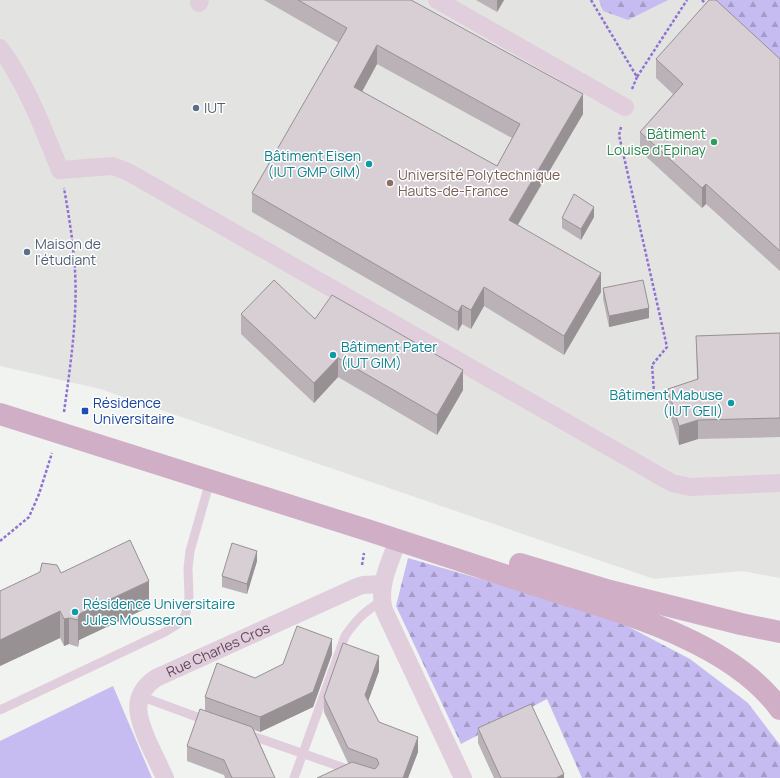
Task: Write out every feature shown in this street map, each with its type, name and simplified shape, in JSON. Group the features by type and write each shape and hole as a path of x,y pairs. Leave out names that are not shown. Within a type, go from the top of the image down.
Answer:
{"main road":[{"path":"0,399 60,426 210,481 632,616 676,634 714,654 743,672 767,694 780,709"},
{"path":"0,414 60,426 575,581 741,624 780,632"}],"street":[{"path":"437,0 625,107"},
{"path":"0,48 18,76 32,102 60,170 113,166 130,174 672,483 690,486 780,483"},
{"path":"398,540 383,593 384,610 462,778"},
{"name":"Rue Charles Cros","path":"140,696 150,683 171,672 363,584 383,593"},
{"path":"140,696 138,706 140,722 165,778"}],"lane":[{"path":"0,710 165,632 183,619 188,606 188,568 190,551 210,481"},
{"path":"294,778 345,636 383,593"},
{"path":"140,696 214,723"},
{"path":"236,731 373,778"}],"path":[{"path":"591,0 637,77"},
{"path":"654,392 652,365 667,347 619,135 625,107 637,77 687,0"},
{"path":"702,0 707,5"},
{"path":"0,541 29,517 39,494 60,426 72,348 76,280 72,236 60,170"}],"shaded area":[{"name":"Université Polytechnique Hauts-de-France","path":"0,0 780,0 780,578 742,571 654,579 100,389 0,366"}],"green space":[{"path":"599,0 668,0 628,20 603,11"},
{"path":"711,0 780,0 780,62"},
{"path":"408,558 608,616 690,659 748,703 780,745 780,778 582,778 547,699 461,744 396,606"},
{"path":"113,686 152,778 0,778 0,741"}],"building":[{"name":"Bâtiment Eisen (IUT GMP GIM)","path":"298,0 411,0 583,94 509,220 601,273 564,336 484,287 471,310 462,305 458,312 252,193 347,28","holes":["377,45 520,124 497,166 354,87"]},
{"name":"Bâtiment Louise d'Epinay","path":"709,0 716,0 780,59 780,251 706,184 702,188 640,132 683,84 656,59"},
{"path":"574,194 594,207 581,229 562,218"},
{"name":"Bâtiment Pater (IUT GIM)","path":"274,280 315,319 332,295 463,370 437,415 338,358 314,383 241,314"},
{"path":"643,280 649,308 609,316 603,288"},
{"name":"Bâtiment Mabuse (IUT GEII)","path":"780,333 780,418 698,420 679,426 668,389 698,379 696,336"},
{"path":"130,540 149,581 79,614 78,620 69,618 64,619 60,611 0,640 0,591 40,572 42,563 57,565 61,573"},
{"path":"232,543 257,551 247,584 222,576"},
{"path":"297,626 332,639 313,692 260,717 205,697 217,663 255,678 283,664"},
{"path":"343,643 379,656 365,695 379,722 418,737 403,778 317,778 352,762 375,769 379,764 377,759 348,748 324,697"},
{"path":"531,704 564,774 556,778 501,778 478,728"},
{"path":"200,709 252,727 275,778 232,778 224,760 187,746"}],"place":[{"name":"IUT","path":"196,108"},
{"name":"Bâtiment Louise d'Epinay","path":"714,142"},
{"name":"Bâtiment Eisen (IUT GMP GIM)","path":"369,164"},
{"name":"Université Polytechnique Hauts-de-France","path":"390,183"},
{"name":"Maison de l'étudiant","path":"27,252"},
{"name":"Bâtiment Pater (IUT GIM)","path":"333,355"},
{"name":"Bâtiment Mabuse (IUT GEII)","path":"731,403"},
{"name":"Résidence Universitaire","path":"85,411"},
{"name":"Résidence Universitaire Jules Mousseron","path":"75,612"}]}
